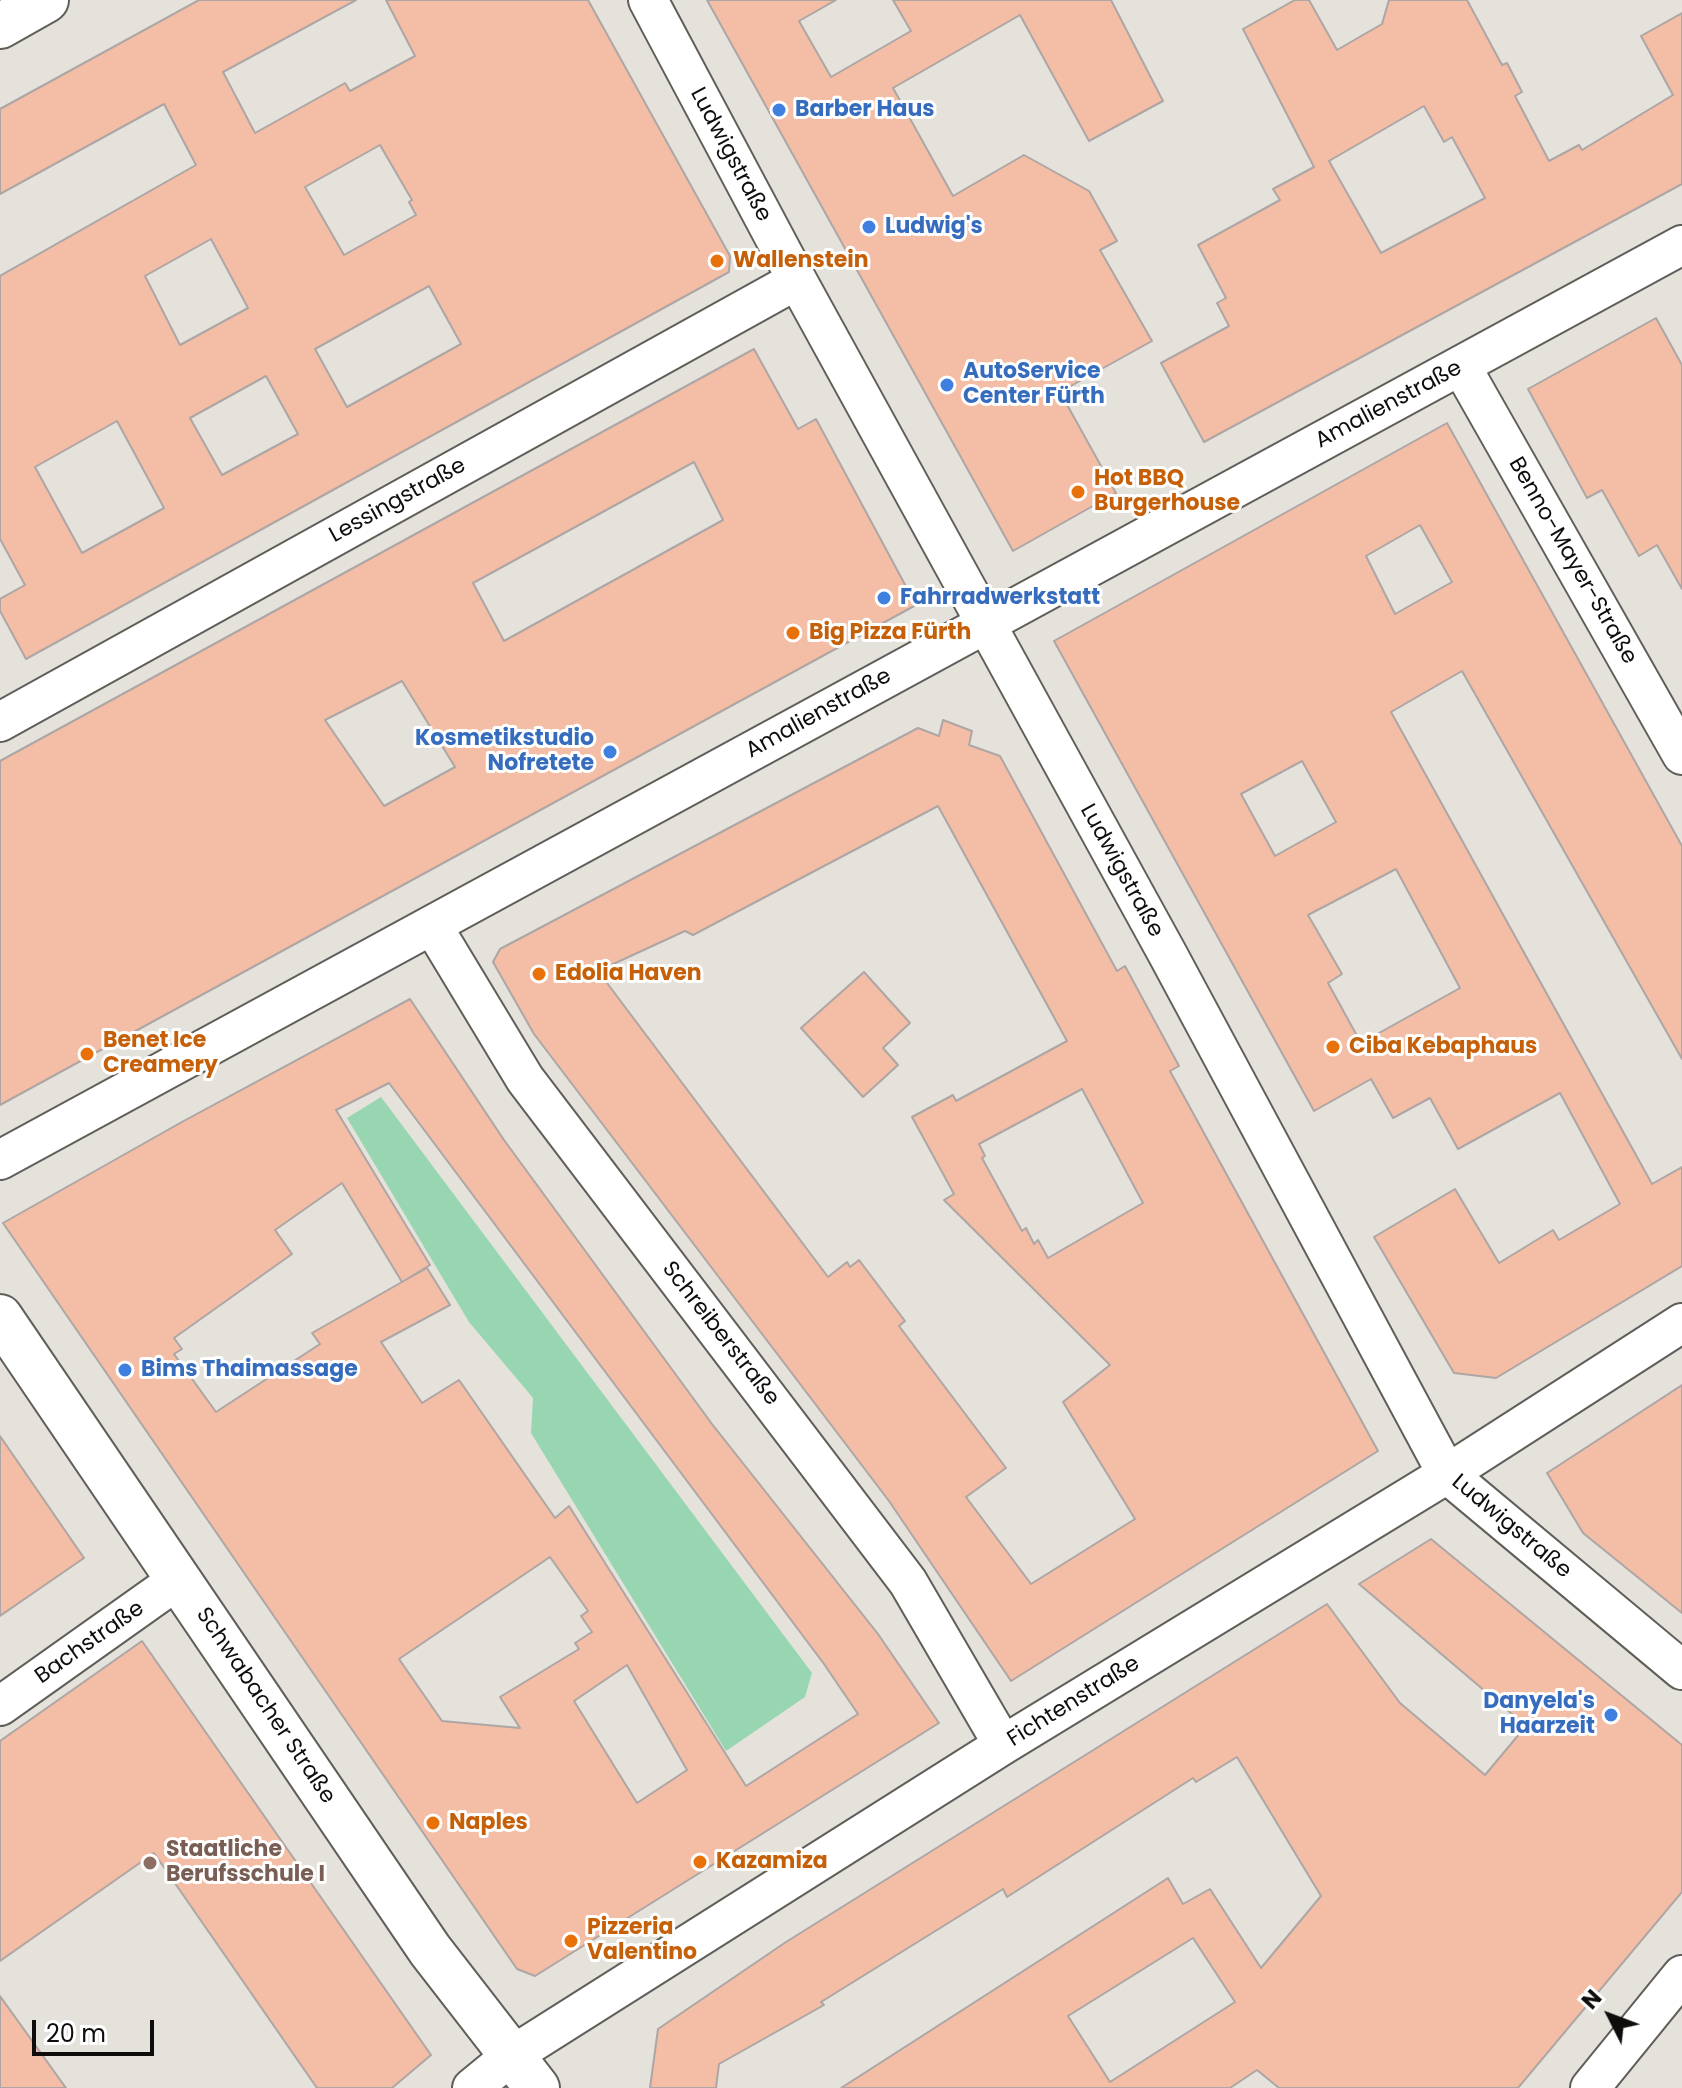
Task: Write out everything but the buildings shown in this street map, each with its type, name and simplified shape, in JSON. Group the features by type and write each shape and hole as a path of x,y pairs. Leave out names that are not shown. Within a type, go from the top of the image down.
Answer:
{"main road":[{"path":"0,26 46,0"},
{"name":"Schwabacher Straße","path":"0,1317 448,1976 524,2072"}],"street":[{"name":"Ludwigstraße","path":"648,0 797,280 1167,953 1447,1474 1682,1670"},
{"name":"Amalienstraße","path":"0,1160 1682,245"},
{"name":"Lessingstraße","path":"0,722 797,280"},
{"name":"Benno-Mayer-Straße","path":"1461,366 1682,755"},
{"name":"Schreiberstraße","path":"432,925 525,1079 908,1582 1003,1745"},
{"name":"Fichtenstraße","path":"472,2088 524,2072 1003,1745 1447,1474 1682,1323"},
{"name":"Bachstraße","path":"0,1706 179,1579"},
{"path":"1590,2088 1682,1975"}],"green space":[{"path":"381,1097 812,1673 805,1697 726,1751 531,1433 533,1398 469,1322 347,1118"}],"place":[{"name":"Barber Haus","path":"779,110"},
{"name":"Ludwig's","path":"869,227"},
{"name":"Wallenstein","path":"717,261"},
{"name":"AutoService Center Fürth","path":"947,385"},
{"name":"Hot BBQ Burgerhouse","path":"1078,492"},
{"name":"Fahrradwerkstatt","path":"884,598"},
{"name":"Big Pizza Fürth","path":"793,633"},
{"name":"Kosmetikstudio Nofretete","path":"610,752"},
{"name":"Edolia Haven","path":"539,974"},
{"name":"Ciba Kebaphaus","path":"1333,1047"},
{"name":"Benet Ice Creamery","path":"87,1054"},
{"name":"Bims Thaimassage","path":"125,1370"},
{"name":"Danyela's Haarzeit","path":"1611,1715"},
{"name":"Naples","path":"433,1823"},
{"name":"Kazamiza","path":"700,1862"},
{"name":"Staatliche Berufsschule I","path":"150,1863"},
{"name":"Pizzeria Valentino","path":"571,1941"}]}
